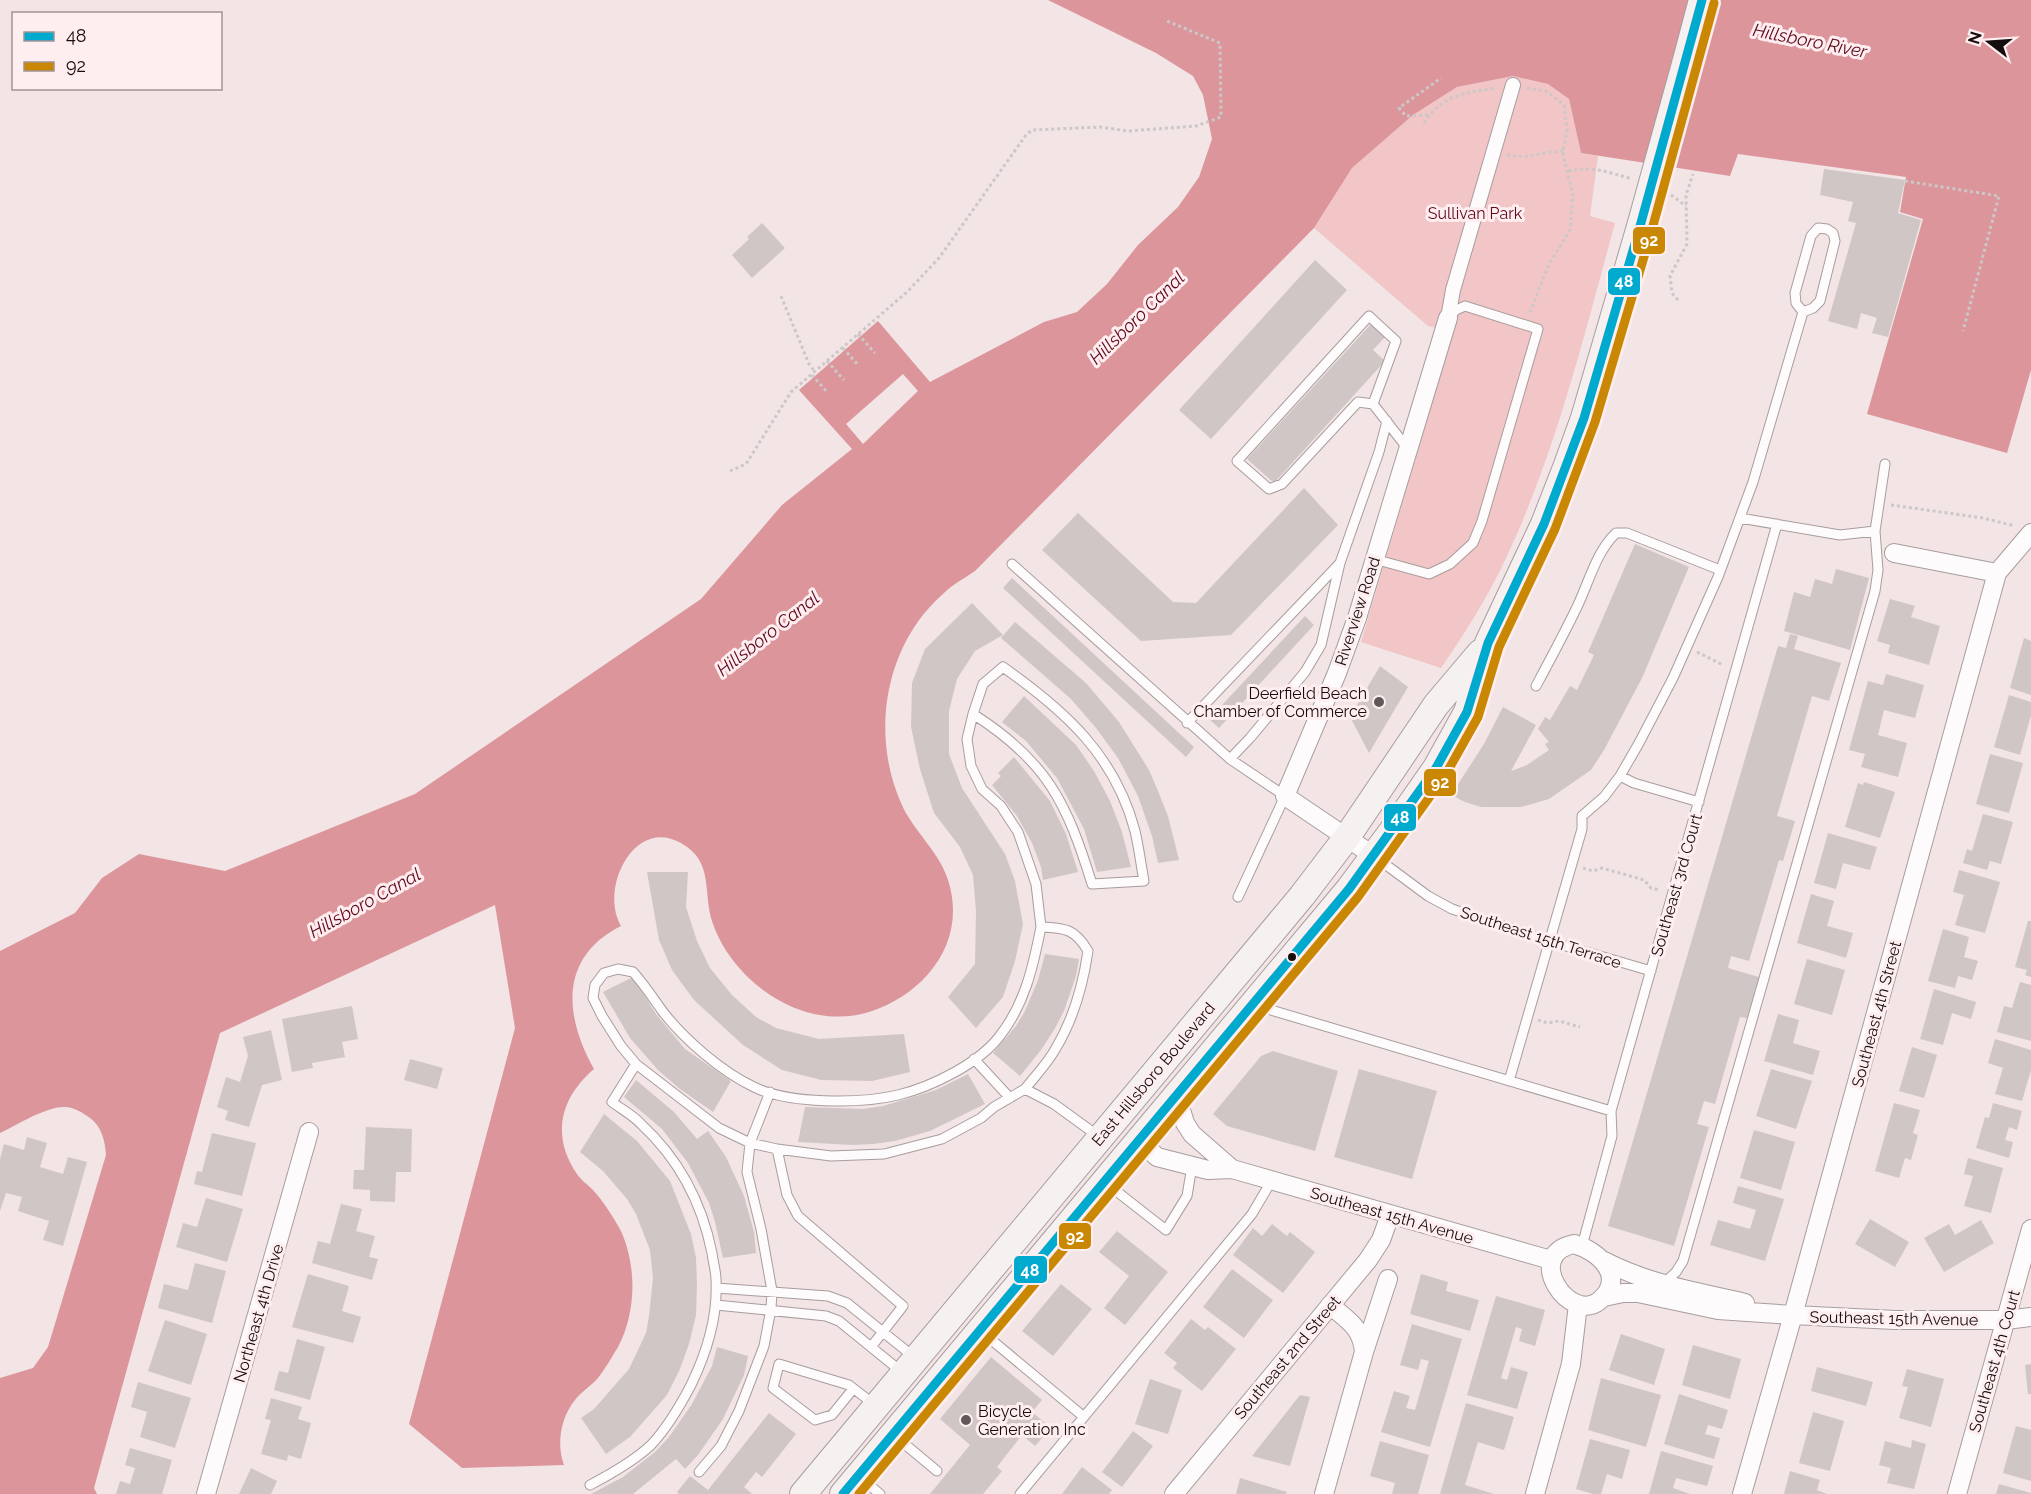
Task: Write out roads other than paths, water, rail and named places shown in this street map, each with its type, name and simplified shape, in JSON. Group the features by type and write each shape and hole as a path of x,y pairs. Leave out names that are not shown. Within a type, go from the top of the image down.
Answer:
{"main road":[{"name":"East Hillsboro Boulevard","path":"851,1485 1374,856 1436,768 1467,712 1488,644 1544,524 1584,417 1639,230 1702,0"},
{"name":"East Hillsboro Boulevard","path":"803,1494 1302,896 1347,837 1436,705 1488,644"},
{"path":"1139,1140 1139,1118 1143,1102 1206,1011"},
{"path":"1067,1225 1067,1207 1102,1165 1107,1153 1100,1138"}],"street":[{"path":"1448,318 1453,290 1513,85"},
{"name":"Riverview Road","path":"1285,796 1337,673 1357,618 1448,318"},
{"name":"Southeast 4th Street","path":"1742,1494 1997,573 2026,536"},
{"path":"1894,553 1997,573"},
{"path":"1285,796 1374,856"},
{"name":"Southeast 15th Avenue","path":"1176,1094 1185,1123 1192,1134 1232,1169"},
{"name":"Northeast 4th Drive","path":"206,1494 309,1132"},
{"name":"Southeast 15th Avenue","path":"1139,1140 1156,1157 1208,1170 1232,1169 1551,1260"},
{"name":"Southeast 2nd Street","path":"1174,1494 1375,1251 1390,1215"},
{"name":"Southeast 4th Court","path":"1957,1494 2031,1228"},
{"path":"1574,1244 1582,1246 1604,1261 1610,1277 1610,1287 1604,1297 1587,1306 1578,1304 1560,1291 1550,1271 1551,1260 1557,1252 1565,1246 1574,1244"},
{"name":"Southeast 15th Avenue","path":"1604,1261 1663,1285 1793,1315"},
{"path":"1324,1494 1364,1352 1388,1279"},
{"name":"Southeast 15th Avenue","path":"1604,1297 1638,1293 1719,1310 1895,1320 2006,1320 2031,1317"},
{"path":"1534,1494 1571,1364 1578,1304"},
{"path":"1330,1305 1358,1329 1363,1339 1364,1352"}],"lane":[{"path":"1818,228 1827,229 1833,233 1835,241 1820,301 1813,308 1803,312 1796,303 1795,293 1810,236 1818,228"},
{"path":"1374,559 1429,574 1450,564 1473,543 1482,522 1538,329 1465,306 1456,310 1448,318"},
{"path":"1509,1080 1582,829 1582,816 1604,797 1620,776 1687,648 1740,518 1803,312"},
{"path":"1374,404 1396,341 1370,316 1237,461 1269,489 1282,484 1358,402 1374,404 1408,449"},
{"path":"1230,759 1251,738 1305,672 1322,645 1340,563 1379,452 1387,421"},
{"path":"1663,1285 1676,1272 1683,1260 1875,591 1878,570 1875,531 1885,464"},
{"path":"1740,518 1840,535 1875,531"},
{"name":"Southeast 3rd Court","path":"1582,1246 1612,1136 1611,1112 1777,524"},
{"path":"1536,686 1578,606 1599,557 1608,541 1616,533 1627,533 1720,570"},
{"path":"1188,723 1340,563"},
{"path":"1012,564 1230,759 1285,796 1238,897"},
{"path":"973,714 1022,750 1047,778 1064,807 1078,839 1092,884 1144,881 1134,830 1117,785 1095,747 1066,716 1037,691 1003,667 983,684 973,714 968,739 971,766 982,789 1001,806 1018,832 1036,884 1041,927 1028,984 1015,1015 999,1038 974,1059 960,1069 898,1095 864,1100 794,1099 755,1088 702,1052 664,1013 633,972 618,969 604,973 595,985 593,998 602,1016 636,1064 719,1128 750,1143 777,1149 831,1156 884,1154 942,1139 981,1118 994,1107 1025,1089 1055,1050 1069,1025 1084,980 1089,951 1080,938 1066,930 1041,927"},
{"path":"1620,776 1634,783 1699,802"},
{"name":"Southeast 15th Terrace","path":"1374,856 1428,896 1452,909 1549,942 1651,971"},
{"path":"1251,1004 1611,1112"},
{"path":"974,1059 1010,1098"},
{"path":"590,1485 611,1474 650,1445 676,1413 697,1372 709,1338 716,1305 716,1278 707,1231 692,1190 655,1138 640,1122 612,1102 636,1064"},
{"path":"1025,1089 1054,1104 1100,1138"},
{"path":"699,1472 721,1446 739,1411 764,1346 771,1309 772,1291 761,1229 747,1172 750,1143 770,1092"},
{"path":"777,1149 788,1195 798,1216 903,1306 871,1347"},
{"path":"1104,1182 1166,1230 1187,1196 1192,1166"},
{"path":"1020,1494 1252,1214 1272,1180"},
{"path":"716,1288 838,1298 883,1332 910,1366"},
{"path":"716,1305 826,1316 839,1321 871,1347 910,1366"},
{"path":"979,1330 1084,1417"},
{"path":"853,1389 832,1415 815,1419 773,1388 779,1364 849,1385 876,1406"},
{"path":"893,1434 937,1472"},
{"path":"851,1485 880,1494"}],"water":[{"path":"1048,0 2031,0 2031,370 2007,453 1867,414 1923,219 1900,212 1906,177 1738,154 1730,176 1581,153 1569,99 1548,84 1513,76 1457,87 1413,115 1352,168 1314,228 975,571 944,593 924,614 908,637 896,663 889,691 885,719 886,748 901,803 912,823 939,860 948,880 953,903 952,924 947,944 924,979 908,993 869,1012 844,1016 820,1015 797,1009 774,998 754,983 723,946 713,924 703,869 699,859 692,851 681,843 664,837 649,839 625,860 614,894 615,911 621,926 601,939 586,954 577,971 573,989 573,1009 584,1049 594,1069 573,1092 563,1118 562,1132 569,1160 577,1174 603,1202 623,1236 628,1249 631,1270 631,1303 628,1322 618,1347 598,1378 577,1397 566,1414 560,1440 564,1465 462,1468 409,1424 515,1028 495,905 220,1033 94,1488 97,1494 0,1494 0,1378 33,1368 48,1347 106,1155 104,1140 97,1126 84,1114 68,1107 41,1113 0,1133 0,951 75,913 102,878 139,854 225,871 415,794 701,599 782,505 852,449 799,390 878,321 930,382 1044,322 1077,312 1107,284 1138,245 1178,207 1199,177 1212,139 1203,95 1193,76 1156,53","holes":["903,374 918,391 863,444 846,424"]}],"place":[{"name":"Deerfield Beach Chamber of Commerce","path":"1379,702"},
{"name":"Bicycle Generation Inc","path":"966,1420"}],"water label":[{"name":"Hillsboro River","path":"1810,41"},
{"name":"Hillsboro Canal","path":"1137,318"},
{"name":"Hillsboro Canal","path":"768,634"},
{"name":"Hillsboro Canal","path":"365,903"}],"park label":[{"name":"Sullivan Park","path":"1475,213"}]}
